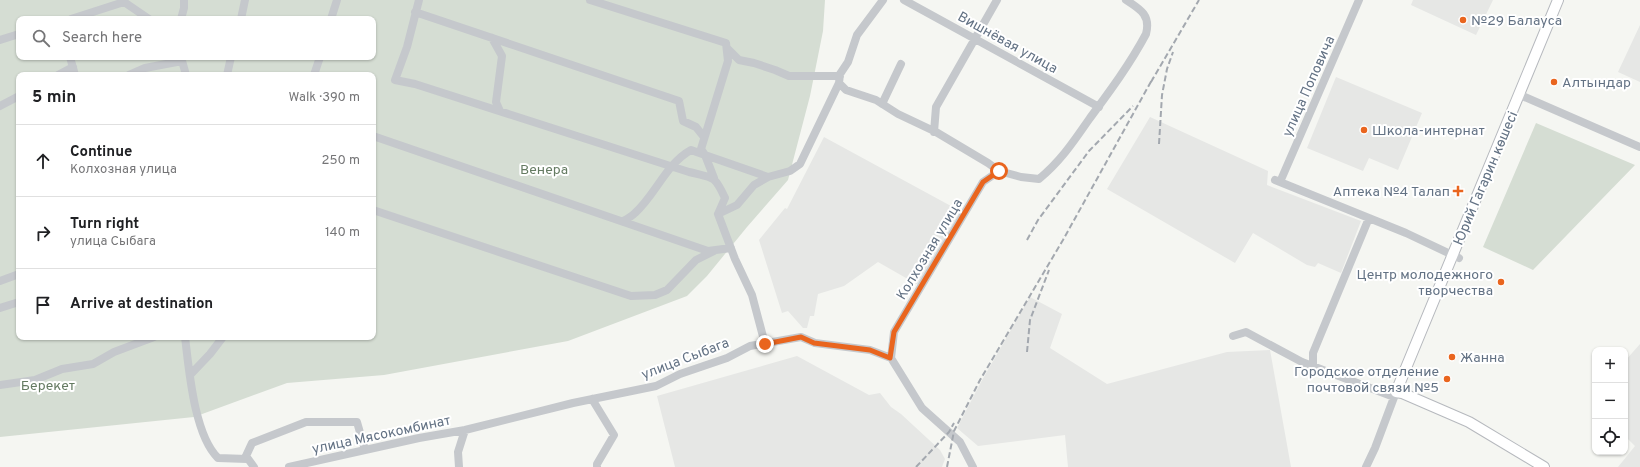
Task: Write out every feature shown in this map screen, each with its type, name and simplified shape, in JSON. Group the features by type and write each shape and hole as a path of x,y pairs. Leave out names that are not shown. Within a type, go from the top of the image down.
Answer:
{"main road":[{"name":"Юрий Гагарин көшесі","path":"1523,96 1558,0"},
{"name":"Юрий Гагарин көшесі","path":"1398,394 1523,96 1565,0"},
{"path":"1398,394 1469,422 1544,467"}],"street":[{"path":"182,16 184,0"},
{"path":"242,16 245,0"},
{"path":"332,16 337,0"},
{"path":"413,0 415,12"},
{"path":"419,0 407,47 395,80 415,84 714,178"},
{"path":"590,0 726,43 728,49 728,61 704,137 702,149 714,178 725,198 718,214 752,295 765,344"},
{"path":"718,214 737,205 754,184 768,177 790,171 800,164 848,62 857,35 883,0"},
{"name":"Вишнёвая улица","path":"904,0 1099,107"},
{"path":"934,132 936,107 997,0"},
{"path":"840,80 846,90 876,100 898,114 934,132 999,171 1021,177 1039,179 1055,166 1099,107 1140,46 1146,34 1149,25 1143,11 1126,0"},
{"name":"улица Поповича","path":"1359,0 1277,181 1369,218"},
{"path":"79,16 124,1 145,16"},
{"path":"415,12 679,101 683,121 696,128 704,137"},
{"path":"0,40 16,35"},
{"path":"492,38 502,56 496,102 500,111"},
{"path":"728,49 739,60 776,70 789,76 840,80"},
{"path":"71,60 74,72"},
{"path":"136,72 145,68 178,60"},
{"path":"182,60 185,72"},
{"path":"228,72 230,60"},
{"path":"315,72 319,60"},
{"path":"882,104 901,64"},
{"path":"64,72 73,67"},
{"path":"1523,96 1640,147"},
{"path":"0,106 16,98"},
{"path":"376,137 708,251 731,248"},
{"path":"623,221 636,212 672,166 682,155 691,150 768,177"},
{"name":"Колхозная улица","path":"890,358 894,332 983,182 999,171"},
{"path":"376,211 631,296 655,295 667,290 696,260 717,250"},
{"path":"1313,366 1313,353 1369,218 1406,233 1456,257"},
{"path":"0,280 16,275"},
{"path":"0,308 16,303"},
{"path":"1233,336 1246,332 1273,348 1313,366 1398,394"},
{"name":"улица Сыбага","path":"465,430 592,399 656,386 680,374 727,358 750,346 801,337 814,343 870,350 890,358"},
{"path":"0,385 36,380 62,369 93,364 114,352 146,340"},
{"path":"185,340 194,403 210,448 218,458 223,460 247,460"},
{"path":"190,375 221,340"},
{"path":"890,358 922,408 960,442 973,467"},
{"name":"Юрий Гагарин көшесі","path":"1366,467 1398,394"},
{"path":"592,399 614,435 597,464 597,467"},
{"path":"254,467 247,460 246,456 252,443 306,422 357,422 365,450"},
{"name":"улица Мясокомбинат","path":"289,467 465,430 458,452 459,467"}],"shaded area":[{"name":"№29 Балауса","path":"1413,0 1493,0 1476,35 1411,5"},
{"path":"1640,25 1640,82 1618,72"},
{"name":"Школа-интернат","path":"1336,77 1422,113 1398,170 1369,158 1363,171 1307,148"},
{"path":"1150,117 1268,171 1267,185 1361,221 1341,273 1318,263 1315,267 1307,265 1253,233 1235,263 1107,189"},
{"path":"824,137 962,212 920,286 878,262 844,286 818,294 814,316 810,316 807,328 803,328 788,311 782,313 759,240 785,208 787,209"},
{"path":"1030,297 1062,314 1050,348 1107,384 1227,352 1270,350 1291,467 1068,467 1065,435 978,446 957,428 981,382"},
{"path":"1640,344 1640,467 1618,467 1635,446 1628,439 1628,358"},
{"path":"797,356 869,395 880,393 891,407 901,414 940,450 945,459 942,467 675,467 657,396"}],"green space":[{"name":"Венера","path":"0,0 825,0 823,31 810,96 788,180 707,276 687,296 568,341 384,375 287,383 194,417 0,437"},
{"path":"1536,123 1635,165 1533,270 1483,247"}],"railway":[{"path":"1151,82 1199,0"},
{"path":"1159,144 1162,95 1167,69 1173,52"},
{"path":"947,467 954,431 980,380 1063,240 1153,78"},
{"path":"1027,240 1038,220 1089,151 1133,106"},
{"path":"1027,352 1030,320 1049,270"},
{"path":"916,467 949,432 954,423"}],"place":[{"name":"№29 Балауса","path":"1463,20"},
{"name":"Алтындар","path":"1554,82"},
{"name":"Школа-интернат","path":"1364,130"},
{"name":"Аптека №4 Талап","path":"1458,191"},
{"name":"Центр молодежного творчества","path":"1501,282"},
{"name":"Жанна","path":"1452,357"},
{"name":"Городское отделение почтовой связи №5","path":"1447,379"}],"route":[{"path":"765,344 801,337 814,343 870,350 890,358 894,332 983,182 999,171"}],"park label":[{"name":"Берекет","path":"48,385"}]}
